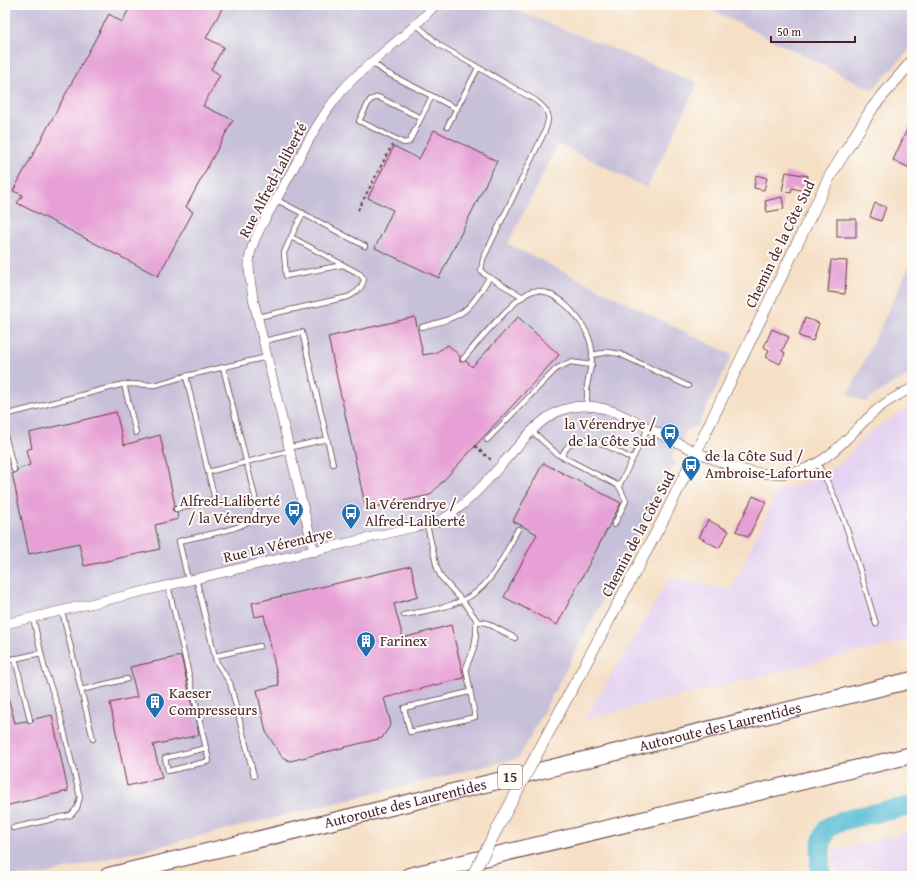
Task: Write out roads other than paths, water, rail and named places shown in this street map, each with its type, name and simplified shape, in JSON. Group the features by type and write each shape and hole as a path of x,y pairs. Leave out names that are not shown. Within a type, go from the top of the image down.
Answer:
{"highway":[{"name":"Autoroute des Laurentides","path":"108,876 912,680"},
{"path":"409,876 912,754"}],"street":[{"name":"Rue Alfred-Laliberté","path":"314,552 258,317 249,263 257,236 326,112 350,82 416,24 435,5"},
{"name":"Chemin de la Côte Sud","path":"472,876 654,537 830,176 873,107 912,61"},
{"name":"Rue La Vérendrye","path":"5,624 440,521 459,508 532,431 550,415 559,410 587,406 608,409 697,451 744,470 765,474 793,472 817,463 835,450 880,407 912,388"}],"lane":[{"path":"416,24 439,45 535,100 545,107 549,114 545,131 483,259 481,270 490,278 523,297"},
{"path":"372,62 385,72 457,109"},
{"path":"448,127 478,68"},
{"path":"421,118 378,97 370,100 359,122 404,144 410,142 432,96"},
{"path":"277,200 365,246"},
{"path":"303,214 284,253 286,276 344,265"},
{"path":"258,317 348,297 356,293 363,284 363,276 291,237"},
{"path":"422,327 453,319 464,312 477,297 490,278"},
{"path":"463,359 508,309 533,291 542,292 563,302 579,319 586,330 590,341 592,355 592,365 587,387 587,406"},
{"path":"264,341 302,332 333,464"},
{"path":"592,355 608,352 620,354 688,386"},
{"path":"5,415 124,384 155,385 267,356"},
{"path":"487,440 556,370 570,362 592,365"},
{"path":"223,367 256,505 253,516 249,521 240,527 179,541 215,656 230,682 254,776"},
{"path":"176,509 215,499 186,376"},
{"path":"124,384 136,433"},
{"path":"619,486 648,428"},
{"path":"532,431 562,456 619,486 626,501 614,525"},
{"path":"5,435 14,470"},
{"path":"208,472 327,438"},
{"path":"562,456 566,449 575,441 588,438 632,459"},
{"path":"817,463 839,508 876,624"},
{"path":"426,525 437,568 447,584 472,613 476,621 474,648 466,668 469,692 476,717 410,732 404,708 469,692"},
{"path":"404,615 450,605 479,591 491,578 518,529"},
{"path":"168,585 206,748 209,761 168,771 165,758 206,748"},
{"path":"62,611 93,739"},
{"path":"13,828 71,814 77,808 80,797 59,710 45,670 33,618"},
{"path":"476,621 487,623 515,638"},
{"path":"215,656 260,646"},
{"path":"5,661 41,653"},
{"path":"15,658 30,720"},
{"path":"81,690 127,679"}],"waterway":[{"path":"821,876 821,844 828,828 842,821 912,806"}],"place":[{"name":"la Vérendrye / de la Côte Sud","path":"670,450"},
{"name":"de la Côte Sud / Ambroise-Lafortune","path":"691,482"},
{"name":"Alfred-Laliberté / la Vérendrye","path":"294,527"},
{"name":"la Vérendrye / Alfred-Laliberté","path":"351,530"},
{"name":"Farinex","path":"366,658"},
{"name":"Kaeser Compresseurs","path":"155,719"}]}
